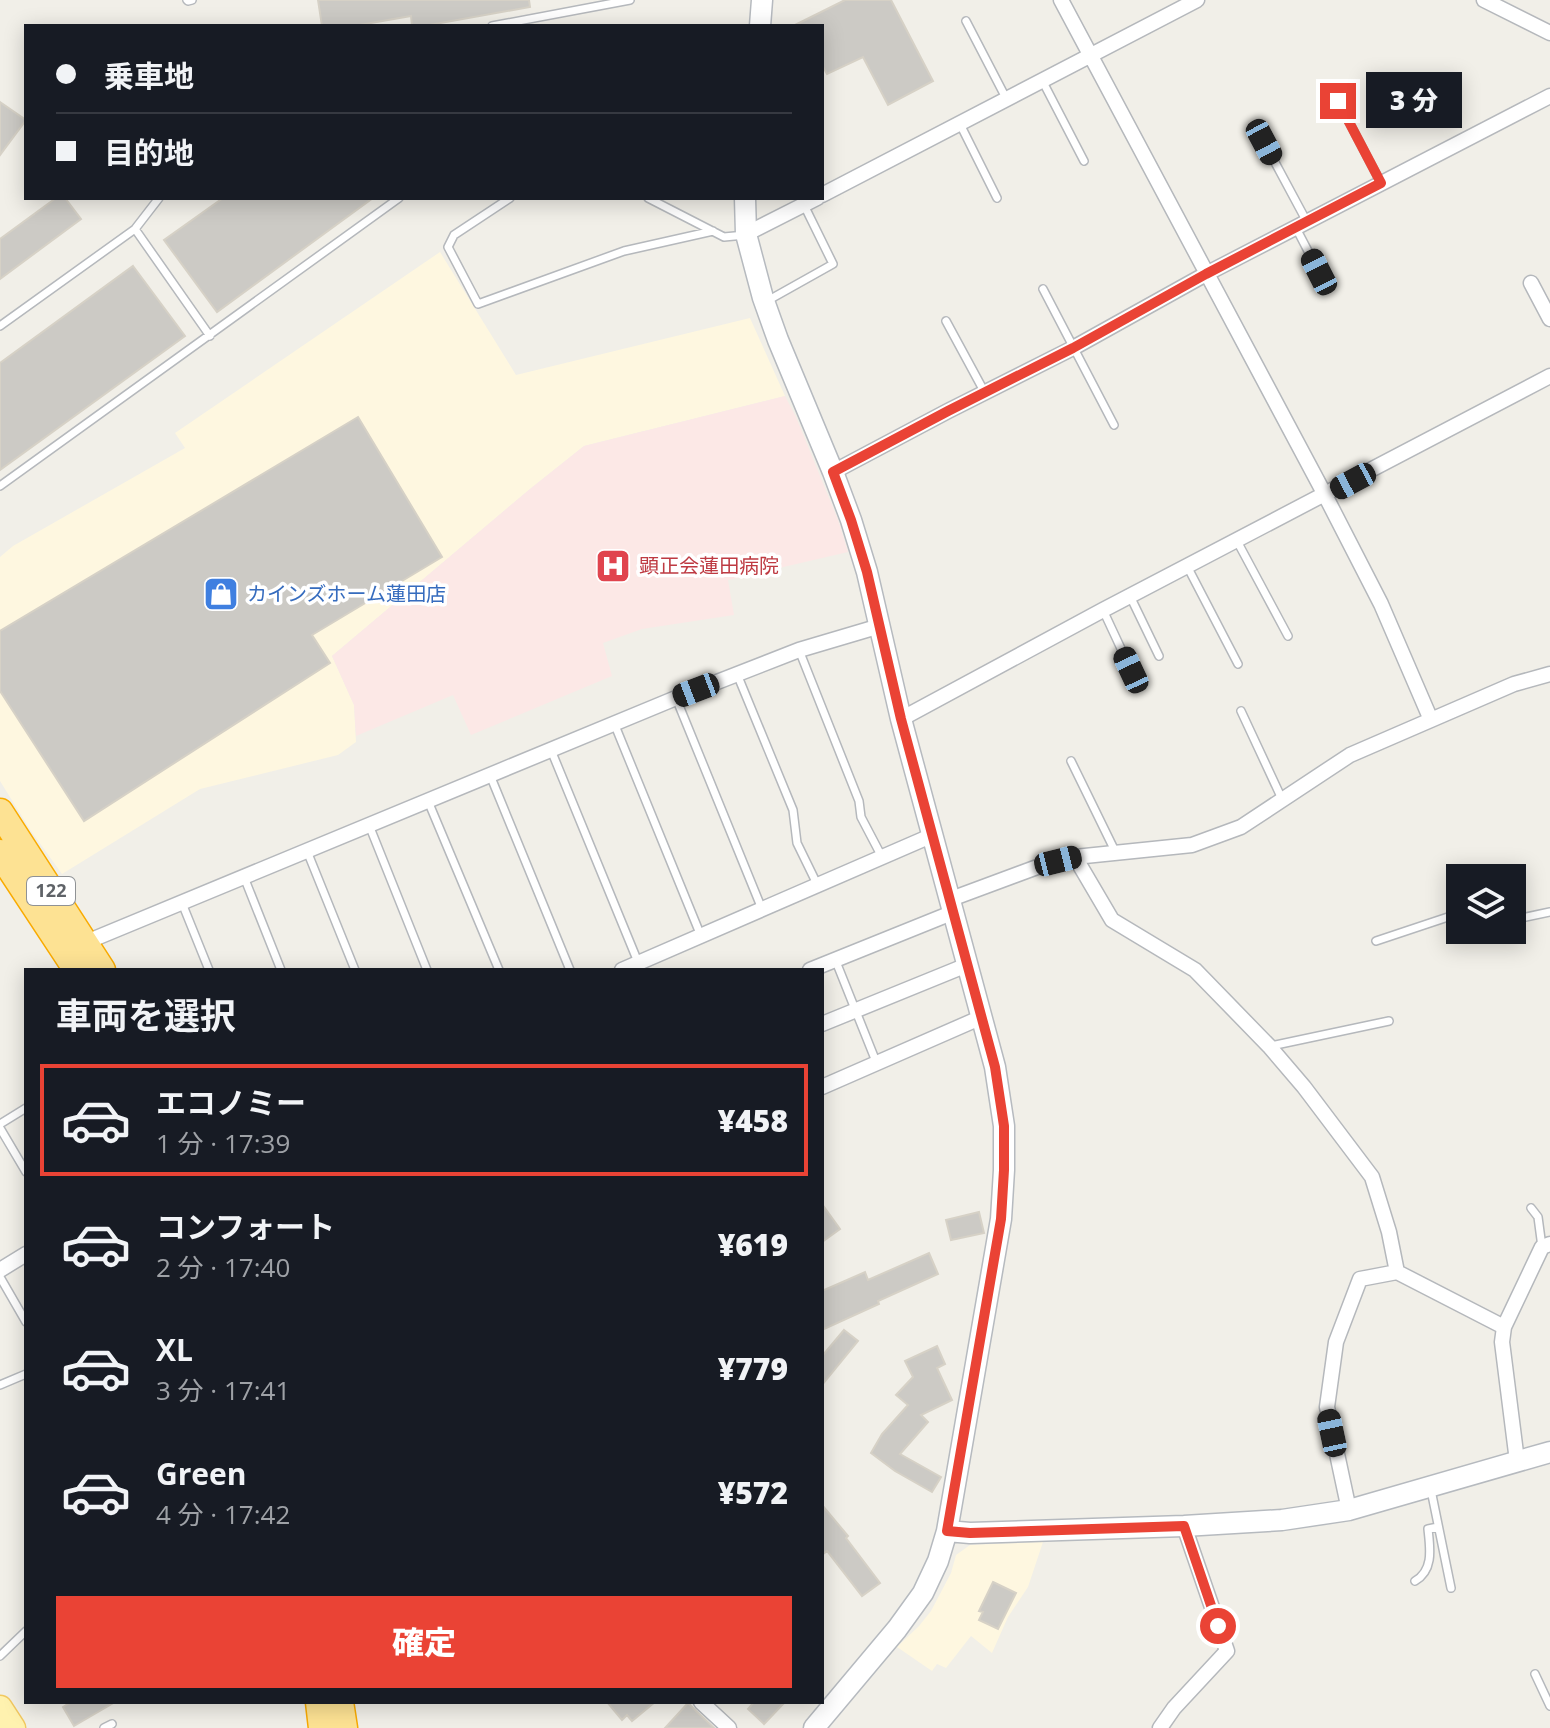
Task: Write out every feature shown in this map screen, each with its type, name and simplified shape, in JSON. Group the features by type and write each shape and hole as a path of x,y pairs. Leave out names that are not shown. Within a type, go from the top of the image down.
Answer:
{"highway":[{"name":"122","path":"0,812 101,968"},
{"name":"122","path":"0,853 76,968"},
{"path":"319,1704 322,1728"},
{"path":"340,1704 344,1728"}],"street":[{"path":"760,24 762,0"},
{"path":"1061,0 1325,495 1381,604 1431,720"},
{"path":"824,194 1197,0"},
{"path":"1484,0 1550,33"},
{"path":"833,472 1550,96"},
{"path":"745,200 746,234 764,303 833,472 867,572 901,719 982,1017 1001,1095 1004,1126 999,1233 947,1531 938,1561 923,1593 897,1629 814,1728"},
{"path":"746,234 812,200"},
{"path":"1531,283 1550,319"},
{"path":"901,719 1550,376"},
{"path":"84,943 676,698 799,650 880,626"},
{"path":"815,968 1040,866 1075,857 1192,845 1241,827 1350,755 1514,684 1550,674"},
{"path":"627,968 933,835"},
{"path":"1075,857 1112,920 1195,970 1304,1087 1372,1177 1389,1232 1397,1272"},
{"path":"824,1023 967,965"},
{"path":"824,1086 982,1017"},
{"path":"1517,1461 1502,1342 1504,1327 1546,1246"},
{"path":"0,1270 24,1255"},
{"path":"1349,1510 1327,1407 1336,1342 1360,1279 1397,1272 1504,1327"},
{"path":"947,1531 970,1533 1184,1526 1282,1520 1349,1510 1550,1452"},
{"path":"1160,1728 1174,1708 1227,1651 1184,1526"},
{"path":"703,1704 729,1728"}],"lane":[{"path":"503,24 630,0"},
{"path":"966,21 1007,100"},
{"path":"1043,82 1084,161"},
{"path":"1338,101 1381,183"},
{"path":"960,124 997,198"},
{"path":"1264,142 1302,225 1319,272"},
{"path":"0,326 135,229 157,200"},
{"path":"0,486 396,200"},
{"path":"507,200 454,235 448,247 478,304 624,251 713,231"},
{"path":"652,200 724,237 746,234"},
{"path":"764,303 833,264 814,200"},
{"path":"135,229 210,336"},
{"path":"1043,289 1114,425"},
{"path":"946,321 985,393"},
{"path":"1237,541 1288,636"},
{"path":"1187,566 1238,664"},
{"path":"1130,596 1159,656"},
{"path":"1103,610 1131,670"},
{"path":"799,650 859,801 861,817 882,857"},
{"path":"737,674 793,810 797,843 817,885"},
{"path":"676,698 762,909"},
{"path":"1241,711 1282,799"},
{"path":"614,723 701,936"},
{"path":"551,750 638,963"},
{"path":"1071,761 1116,853"},
{"path":"490,775 569,968"},
{"path":"428,801 498,968"},
{"path":"369,825 426,968"},
{"path":"307,851 354,968"},
{"path":"244,877 280,968"},
{"path":"182,903 208,968"},
{"path":"1526,917 1550,912"},
{"path":"1376,941 1446,918"},
{"path":"835,959 877,1064"},
{"path":"1269,1046 1389,1021"},
{"path":"24,1109 0,1126 24,1168"},
{"path":"1531,1208 1538,1217 1546,1246"},
{"path":"0,1277 24,1319"},
{"path":"0,1385 24,1375"},
{"path":"1430,1487 1451,1588"},
{"path":"1415,1581 1424,1576 1429,1565 1428,1529 1438,1527"},
{"path":"0,1656 24,1633"},
{"path":"1535,1674 1550,1706"},
{"path":"104,1728 112,1724"}],"shaded area":[{"path":"440,252 516,375 750,318 785,396 584,446 332,656 354,705 356,742 338,755 200,789 62,874 0,781 0,557 13,546 185,448 175,433"},
{"name":"顕正会蓮田病院","path":"785,396 838,520 848,552 728,580 734,615 642,629 603,643 612,676 471,735 453,695 356,736 354,705 332,656 584,446"},
{"path":"1043,1542 1028,1587 1008,1617 992,1653 971,1636 946,1668 937,1664 932,1671 897,1647 931,1611 951,1573 956,1555 970,1545"}],"building":[{"path":"318,0 529,0 530,7 435,24 412,24 411,16 365,24 322,24"},
{"path":"845,0 891,0 933,81 888,105 863,57 827,74 824,69 824,24 797,24"},
{"path":"0,102 24,119 24,123 0,155"},
{"path":"53,200 67,200 81,219 0,279 0,239"},
{"path":"220,200 370,200 217,312 164,240"},
{"path":"133,266 185,336 0,470 0,363"},
{"name":"カインズホーム蓮田店","path":"358,417 442,557 312,635 330,663 84,821 0,691 0,631"},
{"path":"824,1207 840,1229 824,1241"},
{"path":"979,1212 984,1233 951,1240 946,1220"},
{"path":"929,1253 938,1274 824,1329 824,1290 865,1272 868,1280"},
{"path":"844,1330 858,1341 824,1383 824,1354"},
{"path":"937,1346 945,1364 937,1368 952,1400 921,1415 928,1422 900,1454 941,1477 932,1492 871,1453 882,1434 908,1405 896,1395 913,1377 905,1361"},
{"path":"824,1507 880,1583 862,1596 827,1551 824,1553"},
{"path":"993,1582 1016,1593 998,1629 979,1620 983,1612 979,1611"},
{"path":"68,1704 112,1704 74,1726 63,1707"},
{"path":"609,1704 653,1704 632,1721 627,1715 622,1720"},
{"path":"689,1704 714,1728 665,1728"},
{"path":"752,1704 783,1704 764,1724 748,1709"}],"place":[{"name":"顕正会蓮田病院","path":"613,566"},
{"name":"カインズホーム蓮田店","path":"221,594"}],"route":[{"path":"1218,1626 1184,1526 970,1533 947,1531 1001,1219 1004,1170 1001,1095 901,719 867,572 833,472 1381,183 1338,101"}]}
